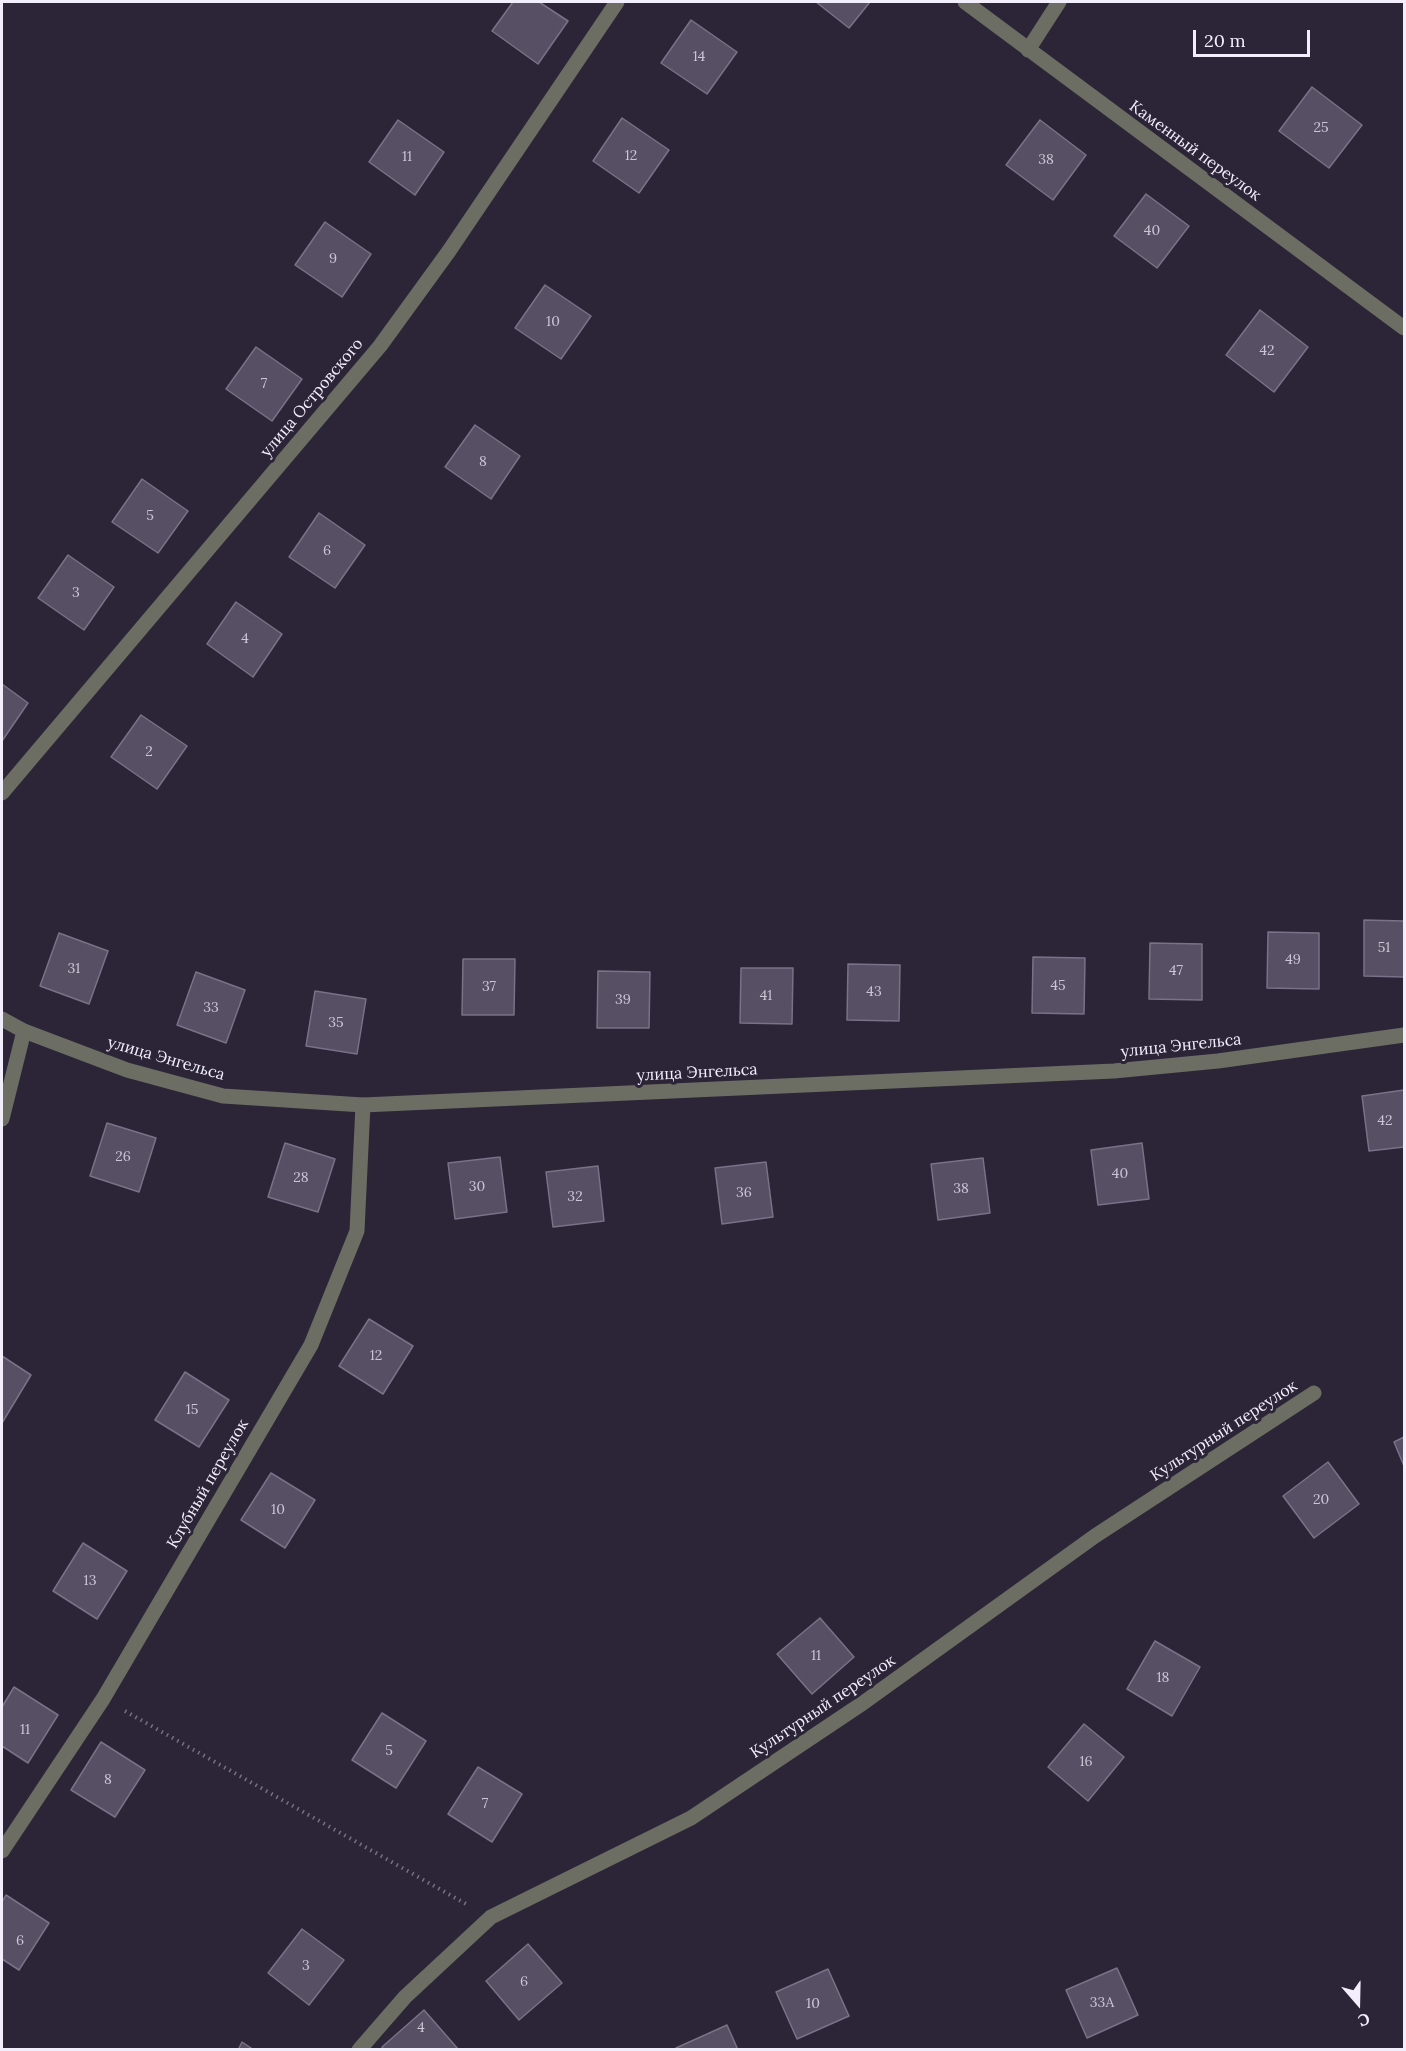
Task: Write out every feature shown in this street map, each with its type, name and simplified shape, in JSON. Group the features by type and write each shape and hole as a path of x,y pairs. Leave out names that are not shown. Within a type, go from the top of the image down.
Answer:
{"street":[{"name":"улица Островского","path":"2,793 380,346 449,251 617,2"},
{"name":"Каменный переулок","path":"965,2 1404,328"},
{"path":"1028,50 1059,2"},
{"name":"улица Энгельса","path":"2,1020 24,1031 127,1070 222,1096 363,1105 1113,1071 1218,1061 1404,1035"},
{"path":"2,1119 24,1031"},
{"name":"Клубный переулок","path":"2,1851 103,1699 311,1345 357,1231 363,1105"},
{"name":"Культурный переулок","path":"359,2049 405,1997 490,1917 691,1818 863,1703 1095,1536 1314,1393"}],"path":[{"path":"103,1699 490,1917"}],"building":[{"path":"513,2 539,2 568,21 538,64 492,31"},
{"path":"816,2 870,2 849,28"},
{"path":"691,20 737,52 707,94 661,63"},
{"path":"1312,87 1362,125 1329,168 1279,131"},
{"path":"622,118 669,150 639,193 593,161"},
{"path":"398,120 444,152 415,195 369,162"},
{"path":"1040,120 1086,155 1053,200 1006,165"},
{"path":"1146,194 1189,226 1157,268 1114,236"},
{"path":"325,222 371,254 342,297 295,265"},
{"path":"545,285 591,316 561,359 515,328"},
{"path":"1260,310 1308,347 1274,392 1226,355"},
{"path":"256,347 302,379 272,421 226,389"},
{"path":"475,425 520,456 491,499 445,467"},
{"path":"142,479 188,511 158,553 112,522"},
{"path":"319,513 365,545 335,588 289,557"},
{"path":"68,555 114,587 84,630 38,598"},
{"path":"236,602 282,634 253,677 207,644"},
{"path":"2,684 28,703 2,741"},
{"path":"141,715 187,746 157,789 111,757"},
{"path":"1364,920 1404,921 1404,977 1364,976"},
{"path":"1268,932 1319,933 1319,989 1267,988"},
{"path":"59,933 108,951 89,1004 40,986"},
{"path":"1150,943 1202,944 1202,1000 1149,999"},
{"path":"1033,957 1085,958 1084,1014 1032,1013"},
{"path":"463,959 515,959 514,1015 462,1015"},
{"path":"848,964 900,965 899,1021 847,1020"},
{"path":"741,968 793,968 792,1024 740,1023"},
{"path":"598,971 650,972 649,1028 597,1028"},
{"path":"196,972 245,990 226,1043 177,1025"},
{"path":"315,991 366,999 357,1054 306,1046"},
{"path":"1404,1090 1404,1147 1369,1151 1362,1096"},
{"path":"107,1123 156,1138 139,1192 90,1176"},
{"path":"285,1143 335,1159 318,1212 268,1197"},
{"path":"1142,1143 1149,1199 1098,1205 1091,1150"},
{"path":"500,1157 507,1212 455,1219 448,1163"},
{"path":"983,1158 990,1213 938,1220 931,1164"},
{"path":"766,1162 773,1217 722,1224 715,1168"},
{"path":"598,1166 604,1221 553,1227 546,1172"},
{"path":"369,1319 413,1346 383,1394 339,1366"},
{"path":"2,1356 31,1375 2,1423"},
{"path":"185,1372 229,1400 199,1447 155,1420"},
{"path":"1404,1437 1404,1466 1394,1442"},
{"path":"1328,1462 1359,1504 1314,1538 1283,1496"},
{"path":"271,1473 315,1500 285,1548 241,1520"},
{"path":"83,1543 127,1571 97,1619 53,1591"},
{"path":"820,1618 854,1657 812,1694 777,1654"},
{"path":"1155,1641 1200,1667 1172,1716 1127,1689"},
{"path":"14,1687 58,1715 28,1763 2,1746 2,1707"},
{"path":"382,1713 426,1741 396,1788 352,1760"},
{"path":"1084,1724 1124,1757 1088,1801 1048,1767"},
{"path":"101,1742 145,1770 115,1817 71,1790"},
{"path":"478,1767 522,1794 492,1842 448,1814"},
{"path":"6,1895 49,1923 19,1970 2,1959 2,1902"},
{"path":"302,1929 344,1960 309,2005 268,1973"},
{"path":"528,1944 562,1983 519,2020 486,1981"},
{"path":"1117,1968 1138,2015 1087,2038 1066,1990"},
{"path":"828,1969 849,2016 797,2039 776,1992"},
{"path":"424,2010 458,2049 384,2050 382,2047"},
{"path":"727,2025 738,2050 677,2050 676,2048"},
{"path":"242,2042 254,2050 238,2050"}]}
